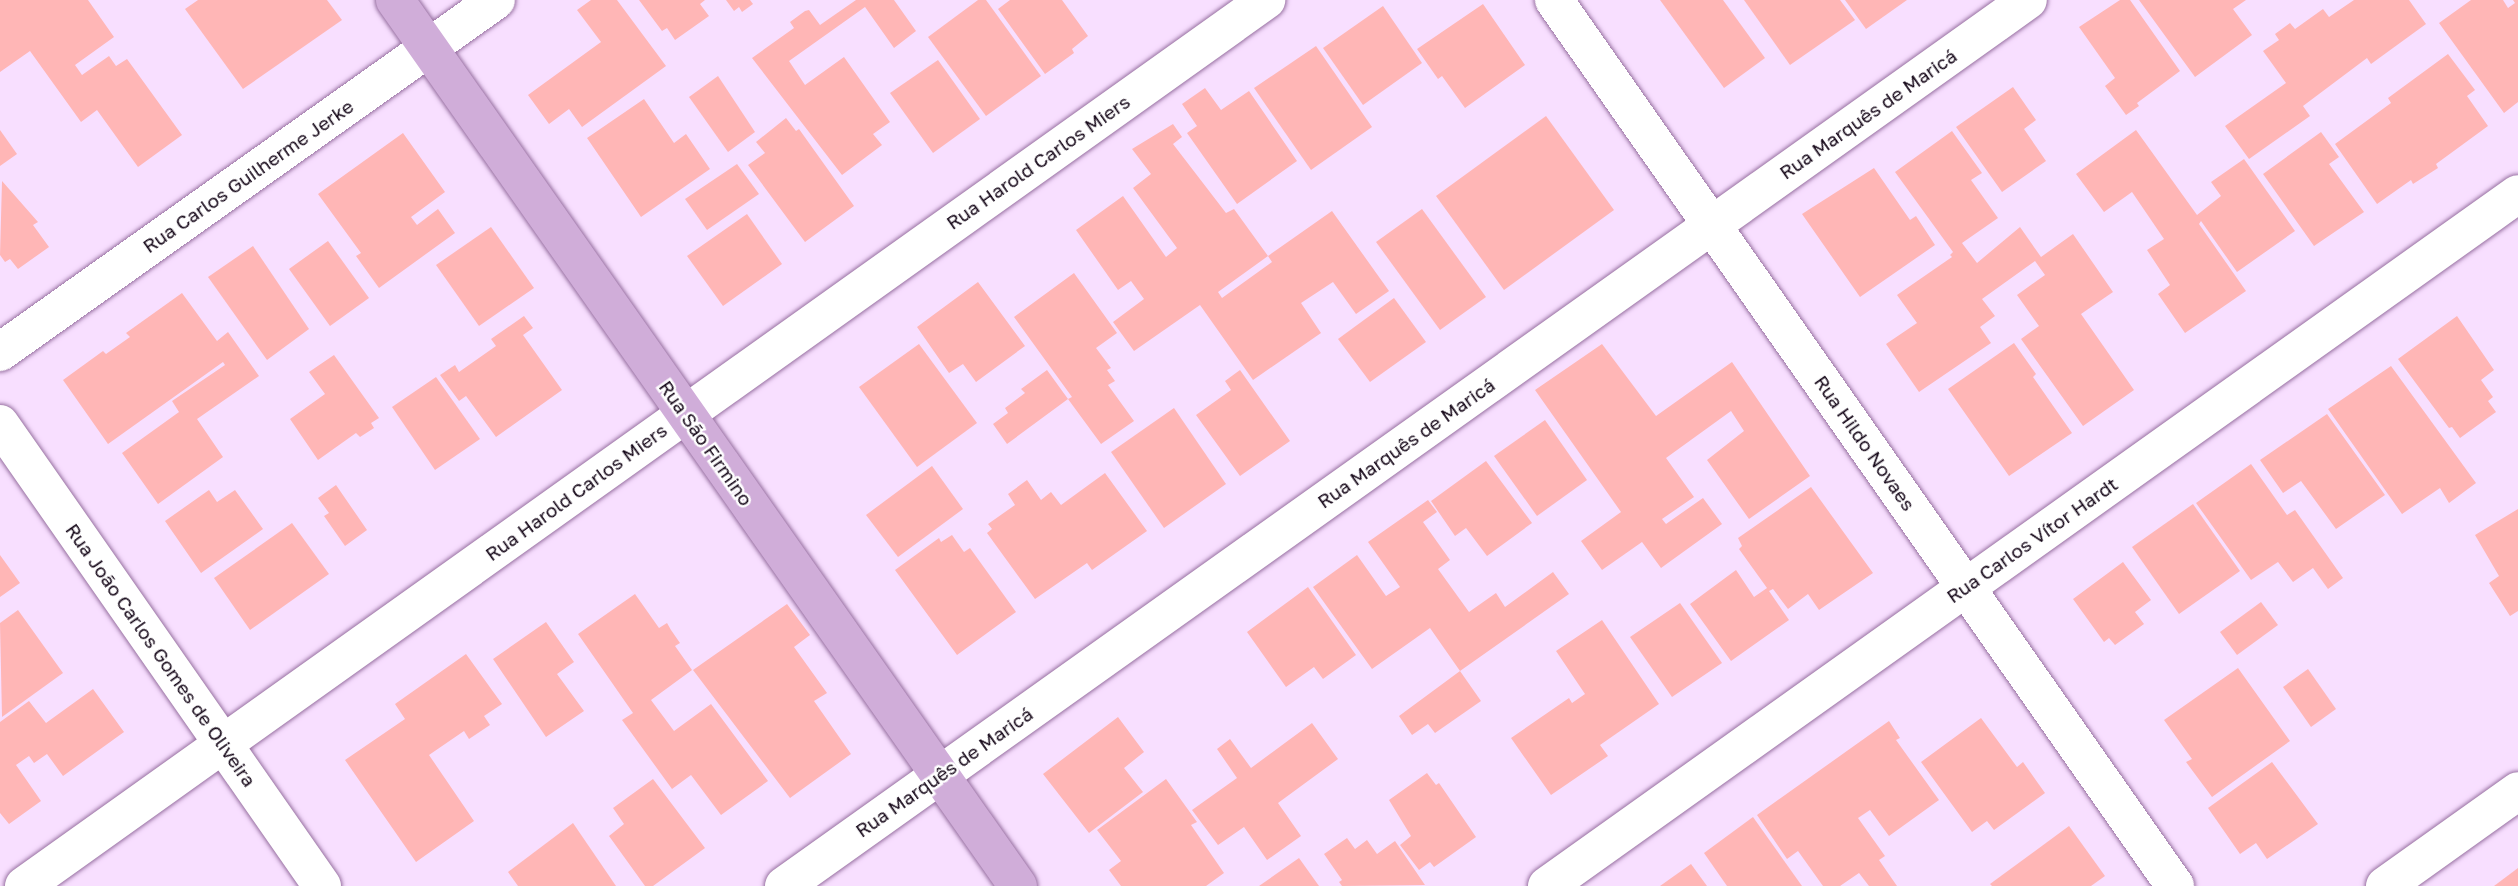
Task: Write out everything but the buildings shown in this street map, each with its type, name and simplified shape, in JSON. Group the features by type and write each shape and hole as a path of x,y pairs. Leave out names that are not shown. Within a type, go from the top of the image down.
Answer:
{"main road":[{"name":"Rua São Firmino","path":"395,0 1018,886"}],"street":[{"name":"Rua Carlos Guilherme Jerke","path":"0,352 496,0"},
{"name":"Rua Harold Carlos Miers","path":"24,886 1266,0"},
{"name":"Rua Hildo Novaes","path":"1554,0 2175,886"},
{"name":"Rua Marquês de Maricá","path":"783,886 2028,0"},
{"name":"Rua Carlos Vítor Hardt","path":"1547,886 2518,194"},
{"name":"Rua João Carlos Gomes de Oliveira","path":"0,424 322,886"},
{"path":"2385,886 2518,791"}]}
